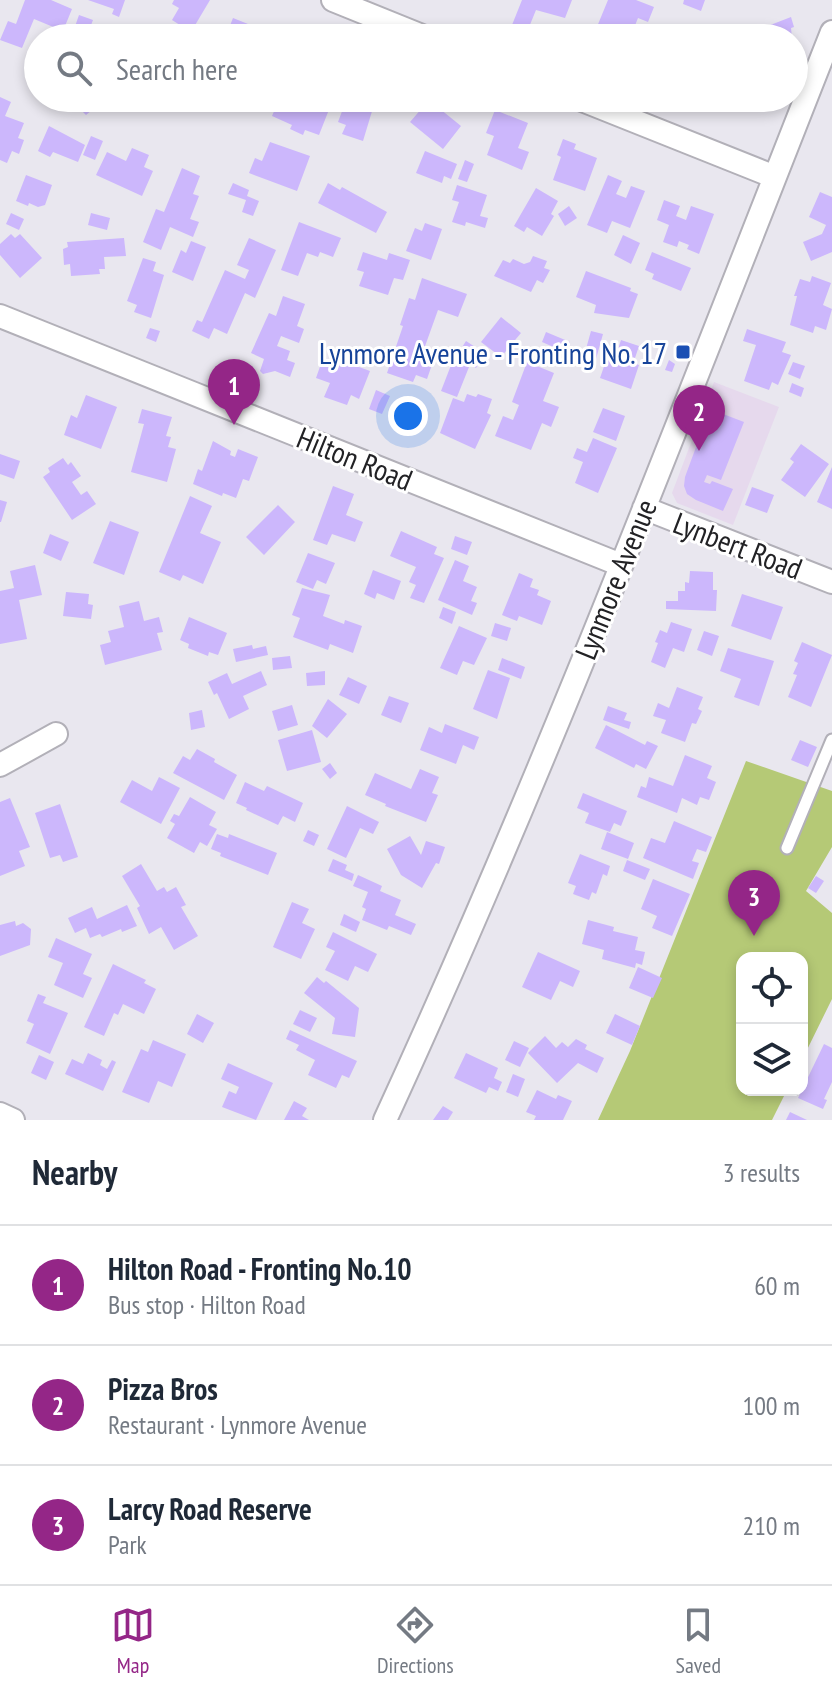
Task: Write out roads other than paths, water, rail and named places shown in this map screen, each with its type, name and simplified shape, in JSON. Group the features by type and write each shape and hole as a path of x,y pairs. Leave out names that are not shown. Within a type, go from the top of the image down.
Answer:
{"street":[{"path":"333,0 392,24"},
{"name":"Lynmore Avenue","path":"808,93 832,32"},
{"path":"612,112 775,177"},
{"name":"Lynmore Avenue","path":"385,1120 450,978 621,565 801,112"},
{"name":"Hilton Road","path":"0,316 621,565"},
{"name":"Lynbert Road","path":"644,508 832,582"},
{"path":"0,765 56,734"},
{"path":"0,1114 13,1120"}],"lane":[{"path":"787,848 832,740"}],"place":[{"name":"Lynmore Avenue - Fronting No. 17","path":"683,352"},
{"name":"Hilton Road - Fronting No.10","path":"234,425"},
{"name":"Pizza Bros","path":"699,451"},
{"name":"Larcy Road Reserve","path":"754,936"}]}
